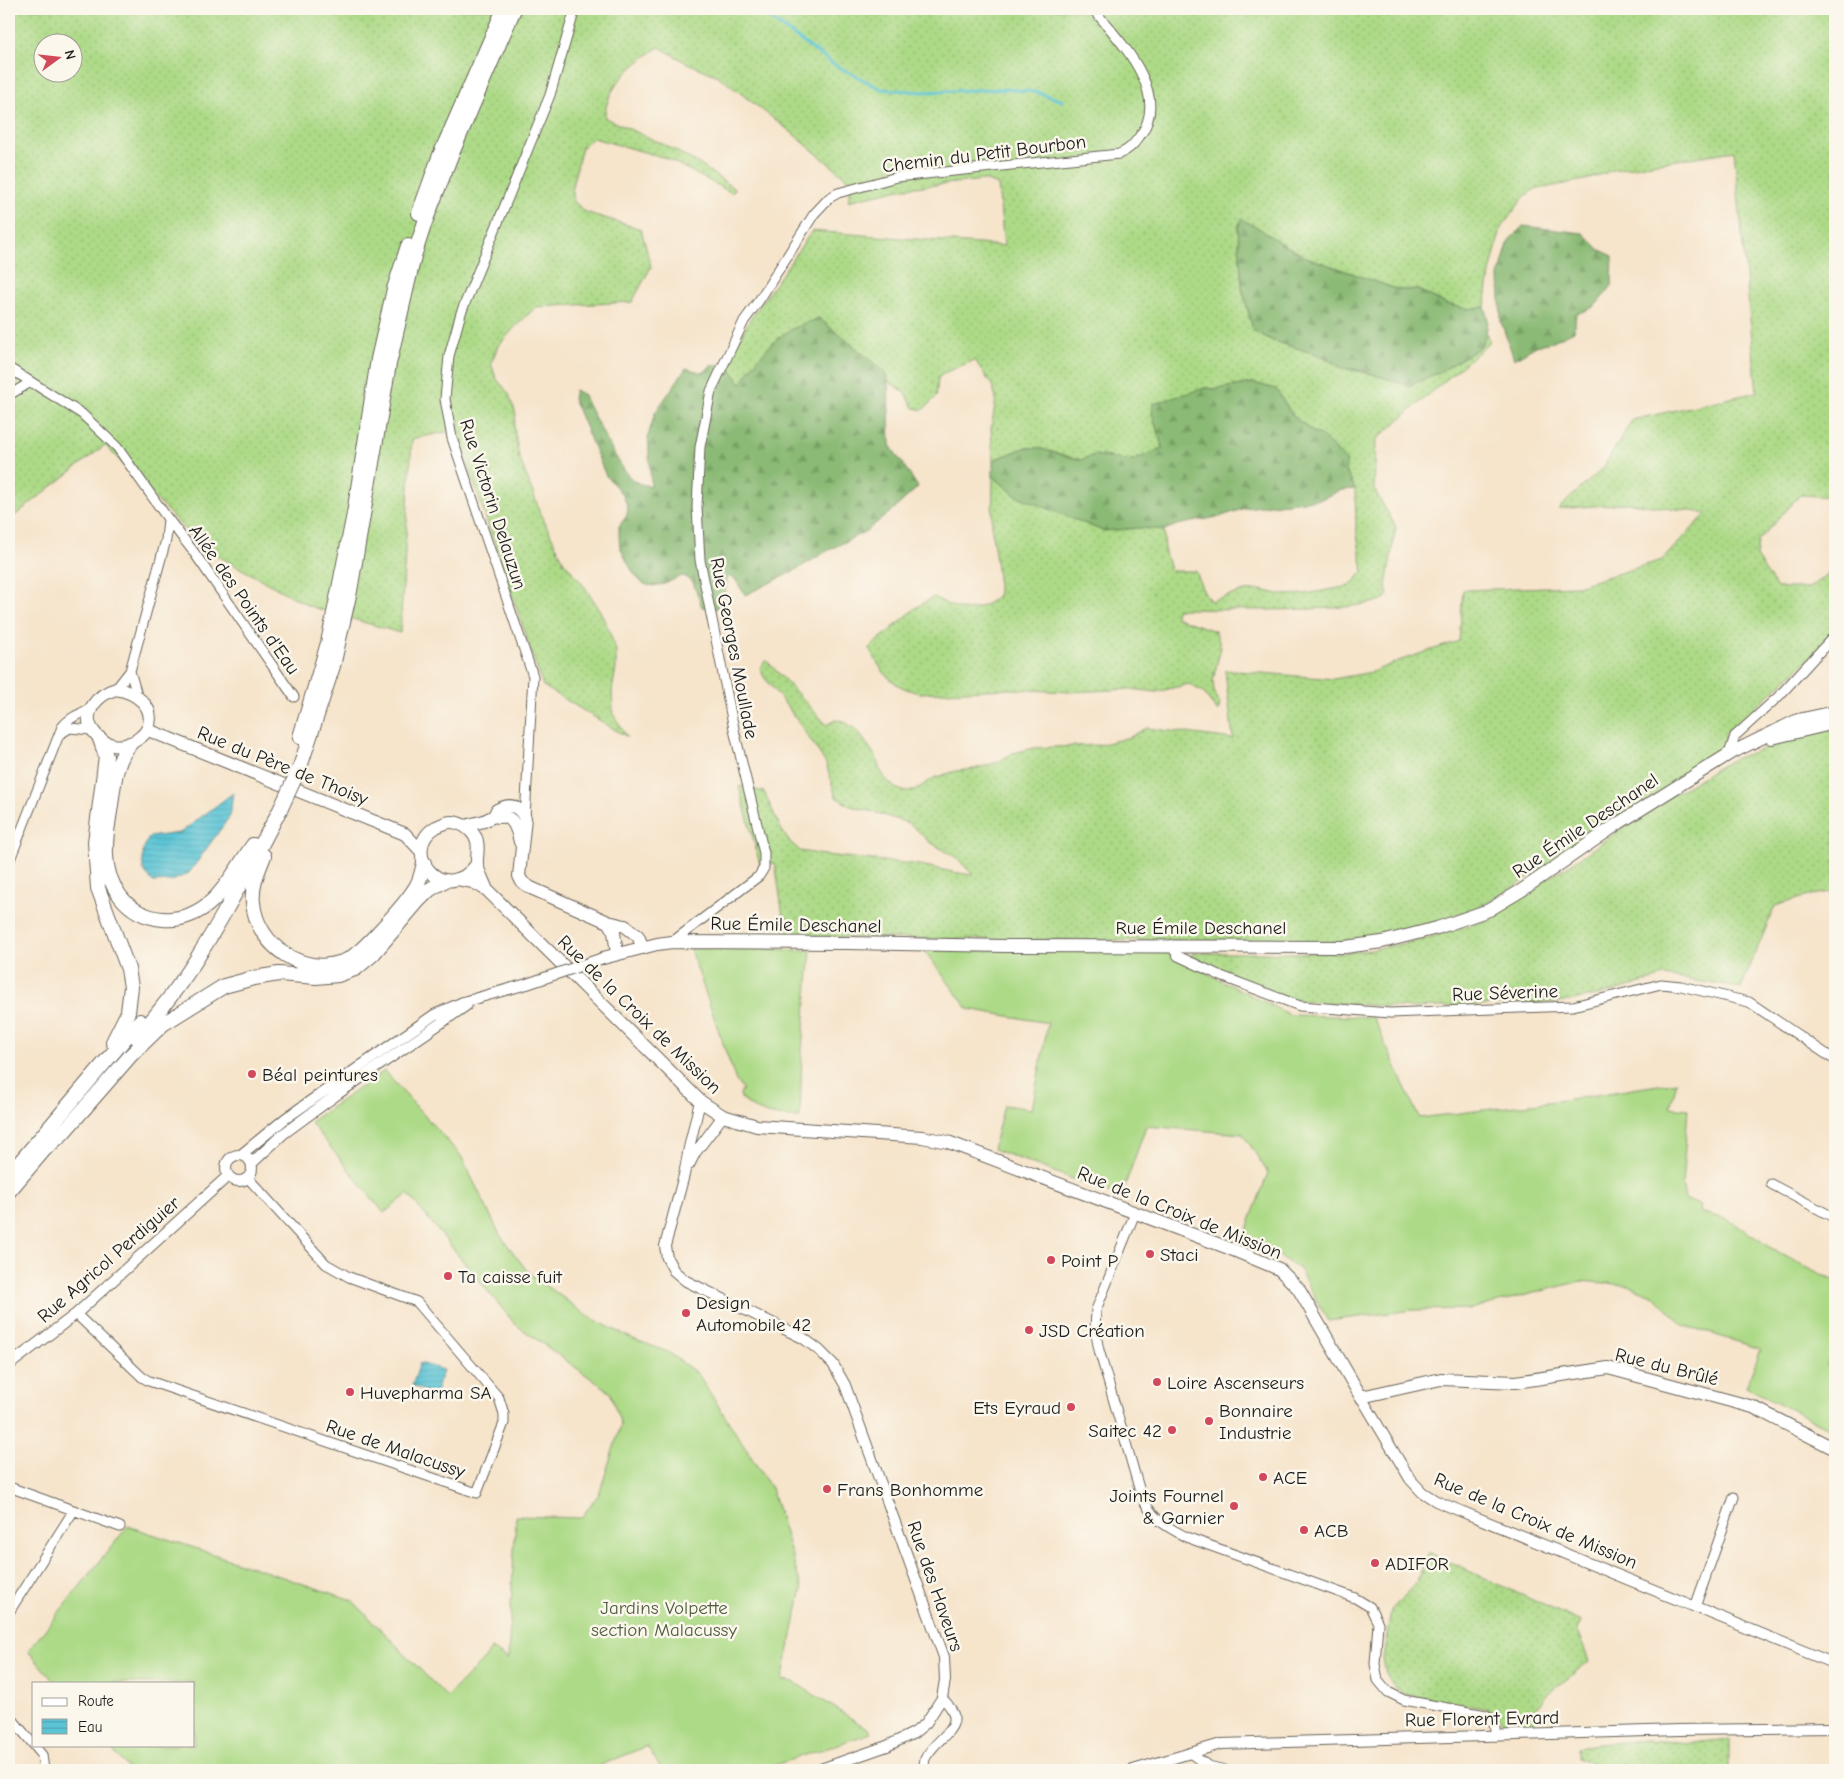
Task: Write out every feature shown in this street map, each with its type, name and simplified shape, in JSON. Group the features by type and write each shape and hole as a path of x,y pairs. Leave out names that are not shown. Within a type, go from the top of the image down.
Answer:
{"highway":[{"path":"295,767 336,608 354,514 378,359 394,289 440,155 504,9"},
{"path":"9,1191 150,1023 194,964 218,924 278,806 295,767 333,666 350,591 389,364 414,256 450,158 514,9"},
{"path":"50,1127 64,1103 118,1036 131,1000 128,969 98,888 96,842 106,756 96,735"},
{"path":"130,744 122,753 115,770 106,848 107,866 118,894 127,905 140,914 170,920 183,918 197,912 212,901 265,828"},
{"path":"9,1175 143,1018 198,944 278,806"},
{"path":"278,806 255,880 252,893 253,905 256,917 268,940 278,950 296,961 314,965 331,964 345,961 360,952 411,895 418,883 423,857"},
{"path":"45,1149 63,1133 131,1055 163,1024 224,986 279,974 316,977 338,975 355,969 373,954 429,890 450,880"}],"main road":[{"path":"116,689 137,695 144,703 149,721 148,730 140,738 120,747 110,745 96,735 89,719 91,708 98,698 116,689"},
{"name":"Rue Émile Deschanel","path":"603,958 672,942 1005,946 1345,947 1382,942 1438,928 1489,910 1522,890 1619,823 1729,754 1798,720 1835,712"},
{"name":"Rue Émile Deschanel","path":"1747,745 1835,723"},
{"name":"Rue du Père de Thoisy","path":"148,730 405,834 429,832 442,824 451,822 465,826 489,818 496,810 502,807 514,806 521,810 525,818"},
{"path":"476,838 489,818 506,817 512,820 517,829 522,850"},
{"path":"525,818 520,876 522,882 531,888 608,922 625,926 638,936 643,948"},
{"path":"465,826 476,838 477,864 487,890"},
{"path":"423,857 424,840 429,832"},
{"name":"Rue du Père de Thoisy","path":"405,834 423,857 431,874 450,880"},
{"path":"450,880 470,873 477,864"},
{"path":"450,880 473,882 487,890"},
{"name":"Rue de la Croix de Mission","path":"487,890 700,1101 723,1116 757,1126 922,1137 948,1142 1279,1269 1298,1288 1361,1398"},
{"path":"608,922 614,932 617,954"},
{"name":"Rue du Brûlé","path":"1361,1398 1441,1379 1516,1382 1608,1368 1753,1408 1835,1449"}],"street":[{"name":"Rue Victorin Delauzun","path":"525,818 533,676 452,438 446,400 449,356 461,313 550,96 575,9"},
{"name":"Chemin du Petit Bourbon","path":"744,321 760,300 814,214 829,198 838,193 896,177 1119,154 1129,150 1147,127 1150,106 1146,84 1136,63 1093,9"},
{"name":"Rue Georges Moullade","path":"672,942 758,876 764,868 764,853 735,734 700,560 697,507 700,447 711,391 744,321"},
{"path":"9,368 82,414 118,446 168,519 166,540 130,671 116,689"},
{"path":"9,395 31,382"},
{"name":"Allée des Points d'Eau","path":"168,519 193,551 294,697"},
{"path":"1729,754 1736,736 1779,696 1835,635"},
{"path":"130,671 137,695"},
{"path":"9,862 62,727 69,718 91,708"},
{"path":"60,734 70,728 96,735"},
{"name":"Rue Séverine","path":"1171,945 1178,956 1221,976 1300,1006 1390,1013 1573,1006 1661,984 1681,986 1749,1002 1835,1060"},
{"path":"476,999 283,1134 252,1163 252,1172 248,1178 234,1181 228,1176 225,1169 227,1161 233,1155 242,1154 294,1112 434,1015 453,1006 476,999 527,984 603,958"},
{"name":"Rue des Haveurs","path":"700,1101 684,1175 668,1231 665,1246 668,1258 674,1271 686,1280 795,1333 819,1350 833,1364 845,1385 944,1658 945,1680 942,1698 926,1724 914,1733 887,1746 818,1770"},
{"name":"Rue des Haveurs","path":"684,1175 696,1153 723,1116"},
{"path":"242,1154 252,1163"},
{"name":"Rue Agricol Perdiguier","path":"9,1365 76,1314 228,1176"},
{"name":"Rue de Malacussy","path":"76,1314 142,1377 149,1381 477,1493 504,1423 504,1414 499,1398 417,1302 349,1277 326,1264 248,1178"},
{"path":"1771,1184 1835,1218"},
{"path":"1135,1213 1096,1310 1095,1330 1141,1495 1150,1513 1165,1526 1186,1537 1355,1598 1370,1607 1378,1623 1376,1672 1378,1680 1388,1692 1404,1700 1486,1715 1494,1724 1496,1736"},
{"name":"Rue de la Croix de Mission","path":"1361,1398 1410,1479 1422,1492 1436,1501 1835,1664"},
{"path":"9,1487 120,1527"},
{"path":"1695,1607 1734,1497"},
{"path":"9,1612 74,1510"},
{"path":"924,1770 924,1760 950,1730 954,1722 952,1708 942,1698"},
{"path":"9,1715 32,1743"},
{"name":"Rue Florent Evrard","path":"1133,1770 1221,1744 1679,1730 1835,1728"},
{"path":"35,1746 42,1755 44,1770"},
{"path":"1190,1753 1208,1766 1225,1770"}],"green space":[{"path":"9,9 1835,9 1835,497 1800,495 1758,541 1756,557 1777,588 1809,588 1835,568 1835,630 1820,649 1726,732 1724,748 1717,755 1486,904 1428,926 1391,936 1338,942 786,936 775,863 760,865 739,786 764,792 780,827 788,840 800,851 921,865 973,875 957,858 928,841 908,823 850,806 836,797 826,764 789,709 764,677 760,668 766,660 827,725 835,720 843,721 857,730 876,757 879,768 885,778 895,788 906,792 914,791 934,778 998,762 1013,753 1034,748 1099,745 1130,737 1147,728 1233,739 1225,670 1334,679 1372,672 1401,660 1459,641 1463,590 1577,586 1662,560 1707,513 1629,503 1558,509 1603,468 1632,420 1757,392 1734,151 1613,170 1589,179 1533,190 1524,197 1501,228 1490,273 1485,307 1467,309 1446,304 1418,290 1399,290 1306,257 1241,220 1238,228 1242,288 1253,330 1271,340 1322,356 1342,368 1382,376 1480,347 1486,334 1490,342 1376,440 1374,489 1396,527 1386,586 1388,596 1376,602 1322,608 1288,610 1176,609 1175,617 1215,631 1221,647 1213,680 1214,691 1220,704 1218,712 1203,692 1189,684 1156,692 1131,689 1069,692 1009,689 919,693 901,686 888,677 869,648 917,607 934,597 951,606 966,610 981,607 998,596 998,577 992,531 993,476 1015,495 1103,531 1140,528 1164,530 1165,554 1171,571 1196,571 1202,588 1210,601 1245,591 1261,590 1283,595 1305,594 1350,586 1363,572 1356,527 1355,489 1345,469 1320,435 1313,432 1293,416 1276,389 1253,383 1216,389 1205,388 1152,414 1163,448 1132,461 1095,455 1081,460 1038,448 1025,448 993,460 991,429 996,399 993,387 975,360 946,372 938,378 936,397 923,410 914,408 904,392 888,381 884,371 803,325 791,329 741,385 727,363 749,321 812,231 1004,246 998,185 984,180 905,188 848,201 852,183 791,132 718,76 687,63 659,47 631,68 615,86 606,106 605,118 665,145 696,162 735,189 732,193 666,158 593,138 582,147 572,186 574,201 585,212 641,229 651,267 632,302 536,307 498,346 491,363 496,378 509,394 516,414 514,427 519,457 543,519 564,562 598,607 609,630 616,651 616,668 612,691 613,714 627,737 543,686 456,430 412,439 400,633 309,606 200,546 105,445 9,520"},
{"path":"1241,219 1306,257 1399,290 1418,290 1446,304 1467,309 1485,307 1488,320 1486,334 1480,347 1442,371 1409,386 1363,371 1342,368 1322,356 1271,340 1253,330 1242,287 1238,228"},
{"path":"1523,226 1583,233 1600,250 1613,256 1612,286 1594,307 1576,314 1574,331 1551,342 1536,346 1514,359 1501,322 1499,276 1509,240"},
{"path":"819,318 884,371 888,381 890,445 918,487 866,531 827,551 796,570 745,595 735,579 728,576 724,598 716,609 702,607 693,582 684,576 662,585 646,585 633,572 620,546 619,526 626,517 627,506 622,494 606,476 573,398 575,390 584,395 608,444 628,474 633,480 651,486 648,436 655,413 686,368 703,373 711,366 727,363 741,384 757,361 782,335 793,328"},
{"path":"1253,383 1276,389 1293,416 1313,432 1320,435 1347,461 1345,469 1355,489 1341,490 1321,499 1245,508 1222,516 1177,525 1164,530 1140,528 1103,531 1015,495 993,476 993,460 1025,448 1038,448 1080,460 1095,455 1132,461 1163,448 1152,414 1153,404 1205,388 1216,389"},
{"path":"1832,729 1835,734 1835,891 1812,895 1775,906 1741,988 1664,976 1611,992 1564,1002 1413,1008 1292,1000 1236,979 1194,958 1192,953 1341,953 1371,950 1421,940 1491,919 1509,903 1571,864 1657,804 1733,759 1792,739"},
{"path":"690,948 811,950 802,1049 800,1118 776,1116 761,1112 741,1098 740,1094 743,1089 736,1081"},
{"path":"924,950 1165,952 1290,1015 1373,1017 1419,1118 1564,1100 1677,1082 1670,1107 1688,1109 1682,1184 1685,1199 1701,1206 1700,1212 1729,1220 1779,1253 1835,1281 1835,1345 1825,1365 1835,1368 1835,1431 1746,1387 1761,1349 1683,1325 1654,1296 1628,1285 1581,1281 1471,1309 1413,1310 1328,1321 1299,1269 1245,1234 1268,1173 1243,1134 1146,1126 1121,1197 993,1149 1004,1105 1032,1109 1048,1023 968,1009"},
{"name":"Jardins Volpette section Malacussy","path":"384,1071 461,1156 500,1235 528,1272 589,1317 631,1338 668,1352 698,1374 771,1488 802,1589 782,1680 794,1682 868,1729 871,1733 760,1770 662,1770 647,1746 589,1770 129,1770 109,1746 195,1746 195,1682 54,1682 28,1651 128,1526 352,1600 447,1697 485,1658 491,1649 508,1659 516,1516 581,1518 599,1494 621,1425 610,1392 515,1324 408,1194 384,1213 310,1122"},
{"path":"1429,1553 1581,1622 1577,1630 1589,1661 1546,1696 1536,1707 1534,1727 1508,1728 1493,1710 1407,1695 1394,1687 1386,1675 1383,1659 1391,1610 1415,1585"},
{"path":"1729,1739 1729,1770 1612,1770 1577,1758 1577,1747 1598,1744 1646,1740 1692,1743"}],"water":[{"path":"233,793 230,816 189,873 172,881 153,882 143,869 143,850 149,837 180,833"},
{"path":"420,1363 443,1370 435,1395 412,1386"}],"waterway":[{"path":"757,9 833,64 881,89 923,92 1004,89 1036,92 1063,101"}],"place":[{"name":"Béal peintures","path":"252,1074"},
{"name":"Staci","path":"1150,1254"},
{"name":"Point P","path":"1051,1260"},
{"name":"Ta caisse fuit","path":"448,1276"},
{"name":"Design Automobile 42","path":"686,1313"},
{"name":"JSD Création","path":"1029,1330"},
{"name":"Loire Ascenseurs","path":"1157,1382"},
{"name":"Huvepharma SA","path":"350,1392"},
{"name":"Ets Eyraud","path":"1071,1407"},
{"name":"Bonnaire Industrie","path":"1209,1421"},
{"name":"Saitec 42","path":"1172,1430"},
{"name":"ACE","path":"1263,1477"},
{"name":"Frans Bonhomme","path":"827,1489"},
{"name":"Joints Fournel & Garnier","path":"1234,1506"},
{"name":"ACB","path":"1304,1530"},
{"name":"ADIFOR","path":"1375,1563"}]}
